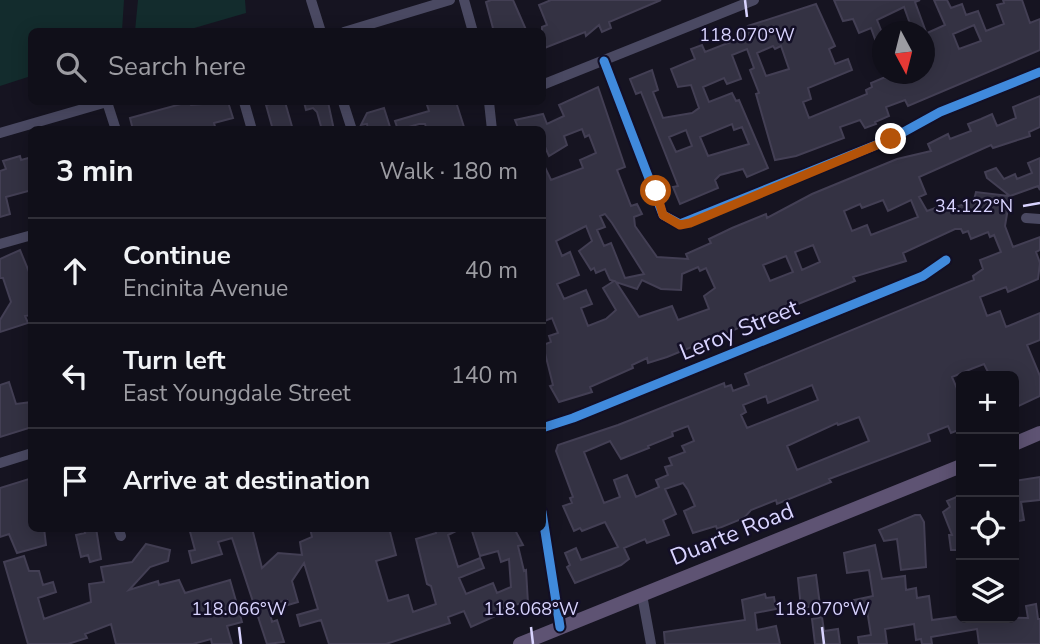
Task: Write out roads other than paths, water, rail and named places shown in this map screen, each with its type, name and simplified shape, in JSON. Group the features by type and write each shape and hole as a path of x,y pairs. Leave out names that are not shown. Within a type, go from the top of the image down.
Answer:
{"main road":[{"path":"1019,442 1040,433"},
{"name":"Duarte Road","path":"520,644 956,468"}],"street":[{"path":"311,0 320,28"},
{"path":"357,28 450,0"},
{"path":"464,0 472,28"},
{"path":"546,83 754,0"},
{"path":"604,61 663,215 672,222 690,223 891,139 940,112 1040,72"},
{"path":"0,133 97,105"},
{"path":"108,105 115,126"},
{"path":"245,105 251,126"},
{"path":"344,105 351,126"},
{"path":"492,105 492,126"},
{"path":"1026,218 1040,219"},
{"path":"0,244 28,236"},
{"name":"Leroy Street","path":"546,427 910,281 946,260"},
{"path":"0,463 28,454"},
{"path":"545,532 560,627"},
{"path":"642,595 651,644"}]}
